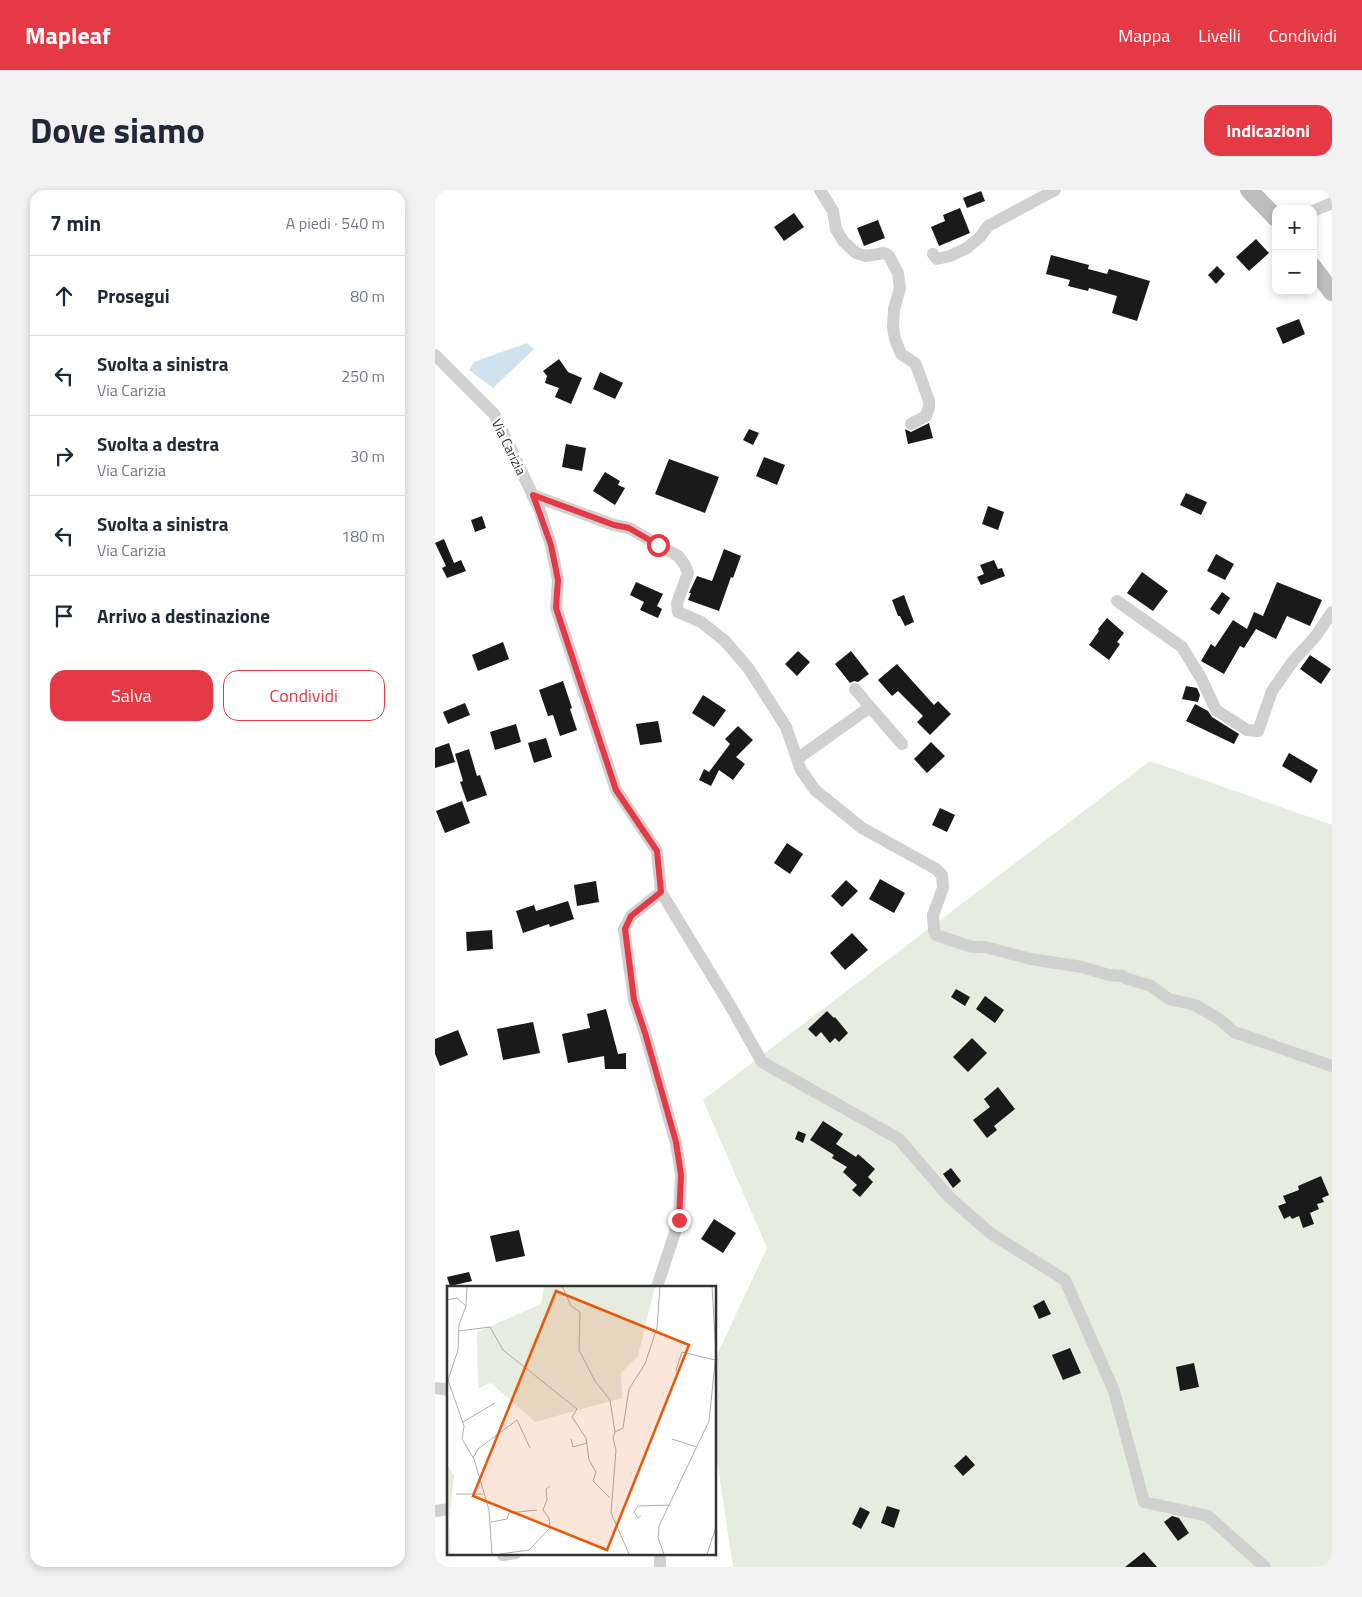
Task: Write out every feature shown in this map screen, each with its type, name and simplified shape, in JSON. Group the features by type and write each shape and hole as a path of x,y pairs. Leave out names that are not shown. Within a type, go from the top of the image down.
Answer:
{"main road":[{"path":"1249,190 1272,214"},
{"path":"1317,272 1332,292"}],"street":[{"path":"820,190 833,211 836,229 843,241 857,253 866,256 879,253 887,255 898,273 901,288 894,310 893,327 895,339 901,354 915,363 929,401 926,416 911,424"},
{"path":"933,254 937,260 967,248 989,226 1055,190"},
{"path":"1317,210 1332,204"},
{"name":"Via Carizia","path":"435,355 494,414 533,495 551,545 558,580 556,608 570,653 616,790 657,851 661,892"},
{"path":"533,495 614,525 629,528 678,556 688,573 677,603 678,612 701,622 725,641 749,669 786,727 801,770 815,790 863,828 921,860 942,875 943,888 933,916 933,930 936,935 972,947 985,947 1016,956 1082,967 1109,975 1123,976 1151,986 1169,998 1195,1005 1219,1019 1234,1032 1332,1066"},
{"path":"1117,601 1182,647 1201,678 1216,710 1247,730 1259,731 1272,691 1293,661 1315,637 1332,612"},
{"path":"855,689 902,744"},
{"path":"797,760 870,707"},
{"path":"657,1286 679,1220 681,1175 676,1142 634,1000 625,929 631,916 661,892 731,1007 761,1062 899,1139 949,1196 990,1233 1065,1280 1114,1391 1143,1502 1208,1516 1265,1567"},
{"path":"660,1554 660,1567"}],"shaded area":[{"path":"1150,761 1332,825 1332,1567 733,1567 716,1454 716,1357 767,1248 703,1100"}],"water":[{"path":"527,343 534,349 493,388 469,370 474,362"}],"building":[{"path":"981,191 985,201 967,208 963,198"},
{"path":"960,208 970,233 939,246 931,227 945,221 943,215"},
{"path":"794,213 804,227 784,241 774,227"},
{"path":"878,220 885,238 864,246 857,228"},
{"path":"1256,239 1269,253 1249,271 1236,257"},
{"path":"1051,255 1089,265 1088,269 1107,274 1109,269 1150,281 1137,321 1112,313 1117,296 1089,288 1088,291 1068,286 1070,280 1046,274"},
{"path":"1217,266 1225,274 1216,284 1208,275"},
{"path":"1299,319 1305,334 1283,344 1276,328"},
{"path":"559,359 568,372 582,378 571,404 555,397 559,388 545,383 547,376 543,371"},
{"path":"600,372 623,383 615,399 593,389"},
{"path":"929,423 933,438 908,444 905,429 911,432"},
{"path":"749,429 759,433 753,445 743,440"},
{"path":"566,444 586,448 582,471 562,467"},
{"path":"764,457 785,465 777,485 756,476"},
{"path":"669,459 719,477 705,513 655,494"},
{"path":"605,472 620,481 618,485 625,488 615,505 593,491"},
{"path":"1186,493 1207,502 1201,515 1180,505"},
{"path":"988,506 1004,512 998,530 982,524"},
{"path":"482,516 486,528 475,532 471,520"},
{"path":"444,539 454,563 461,560 466,571 447,578 442,568 446,566 435,543"},
{"path":"724,549 741,556 719,611 688,600 691,593 689,593 697,576 712,581"},
{"path":"1216,554 1234,564 1225,580 1207,571"},
{"path":"994,560 998,569 1002,568 1005,576 981,585 977,577 984,574 980,565"},
{"path":"1142,572 1168,591 1153,611 1127,593"},
{"path":"636,582 663,594 657,606 662,609 658,618 640,610 644,602 630,595"},
{"path":"1277,582 1322,600 1310,626 1287,616 1276,639 1256,629 1244,648 1240,646 1224,674 1201,661 1211,644 1215,647 1233,620 1247,629 1254,612 1263,616"},
{"path":"1222,592 1230,598 1219,615 1210,609"},
{"path":"904,595 914,622 905,626 900,616 898,616 892,600"},
{"path":"1107,618 1124,633 1117,642 1120,644 1109,660 1089,645"},
{"path":"503,642 509,659 478,671 472,655"},
{"path":"798,651 810,662 797,676 785,664"},
{"path":"851,651 869,674 858,682 850,683 835,664"},
{"path":"1310,655 1331,669 1321,684 1300,669"},
{"path":"897,664 934,705 938,701 951,714 930,735 917,722 923,716 898,691 892,696 878,680"},
{"path":"563,681 577,730 560,736 553,715 548,716 539,690"},
{"path":"1186,686 1197,688 1200,695 1198,702 1182,699"},
{"path":"703,695 726,710 714,727 692,713"},
{"path":"465,703 470,715 448,724 443,712"},
{"path":"1195,704 1208,711 1212,717 1239,734 1234,744 1186,721"},
{"path":"658,721 662,742 640,745 636,724"},
{"path":"516,724 521,742 495,750 490,732"},
{"path":"738,726 753,740 736,757 745,764 733,780 719,770 711,786 699,780 704,769 709,772 730,744 725,739"},
{"path":"546,738 552,757 534,763 528,743"},
{"path":"931,742 945,756 927,773 914,759"},
{"path":"449,743 455,762 435,768 435,748"},
{"path":"469,749 477,776 480,775 487,795 467,802 460,782 463,781 455,754"},
{"path":"1289,753 1318,770 1311,783 1282,766"},
{"path":"462,801 470,823 445,833 436,811"},
{"path":"940,808 955,815 947,832 932,825"},
{"path":"787,843 803,854 790,874 774,863"},
{"path":"880,879 905,893 894,913 869,899"},
{"path":"846,880 858,891 842,907 831,896"},
{"path":"596,881 599,902 577,906 574,885"},
{"path":"568,901 574,919 550,927 549,924 523,933 516,911 534,905 536,911"},
{"path":"492,930 493,949 467,951 466,932"},
{"path":"852,933 868,950 845,970 830,953"},
{"path":"956,989 970,997 965,1006 951,997"},
{"path":"985,996 1004,1010 995,1023 976,1009"},
{"path":"606,1009 618,1054 626,1053 626,1069 605,1069 604,1056 568,1063 562,1034 590,1028 587,1014"},
{"path":"827,1011 835,1017 848,1033 839,1042 835,1038 830,1043 821,1032 816,1037 808,1029"},
{"path":"533,1022 540,1053 503,1060 497,1029"},
{"path":"458,1030 468,1055 440,1066 435,1054 435,1039"},
{"path":"972,1038 987,1053 968,1072 953,1057"},
{"path":"998,1087 1015,1109 994,1126 997,1130 987,1138 973,1120 990,1107 984,1099"},
{"path":"823,1121 843,1134 836,1144 856,1157 858,1154 875,1169 868,1177 873,1182 860,1197 852,1190 857,1185 843,1172 847,1167 832,1158 834,1155 810,1140"},
{"path":"798,1131 806,1134 803,1143 795,1139"},
{"path":"951,1168 961,1181 953,1188 943,1174"},
{"path":"1321,1176 1329,1195 1322,1198 1324,1202 1317,1204 1319,1209 1310,1213 1314,1224 1303,1228 1299,1216 1292,1219 1290,1216 1284,1219 1278,1206 1286,1203 1283,1196 1299,1190 1298,1186"},
{"path":"714,1219 736,1233 723,1253 701,1239"},
{"path":"519,1230 525,1256 496,1262 490,1236"},
{"path":"469,1272 472,1281 450,1286 447,1277"},
{"path":"1044,1300 1051,1314 1039,1319 1033,1306"},
{"path":"1070,1348 1081,1373 1063,1380 1052,1355"},
{"path":"1194,1363 1199,1387 1180,1391 1176,1367"},
{"path":"966,1455 975,1465 963,1476 954,1466"},
{"path":"887,1506 900,1510 894,1528 881,1523"},
{"path":"860,1507 870,1512 861,1529 852,1524"},
{"path":"1172,1516 1179,1518 1189,1533 1178,1541 1164,1522"},
{"path":"1144,1552 1157,1567 1125,1567"}],"route":[{"path":"658,545 629,528 579,513 533,495 551,545 558,580 556,608 616,790 657,851 661,892 631,916 625,929 634,1000 676,1142 681,1175 679,1220"}]}
